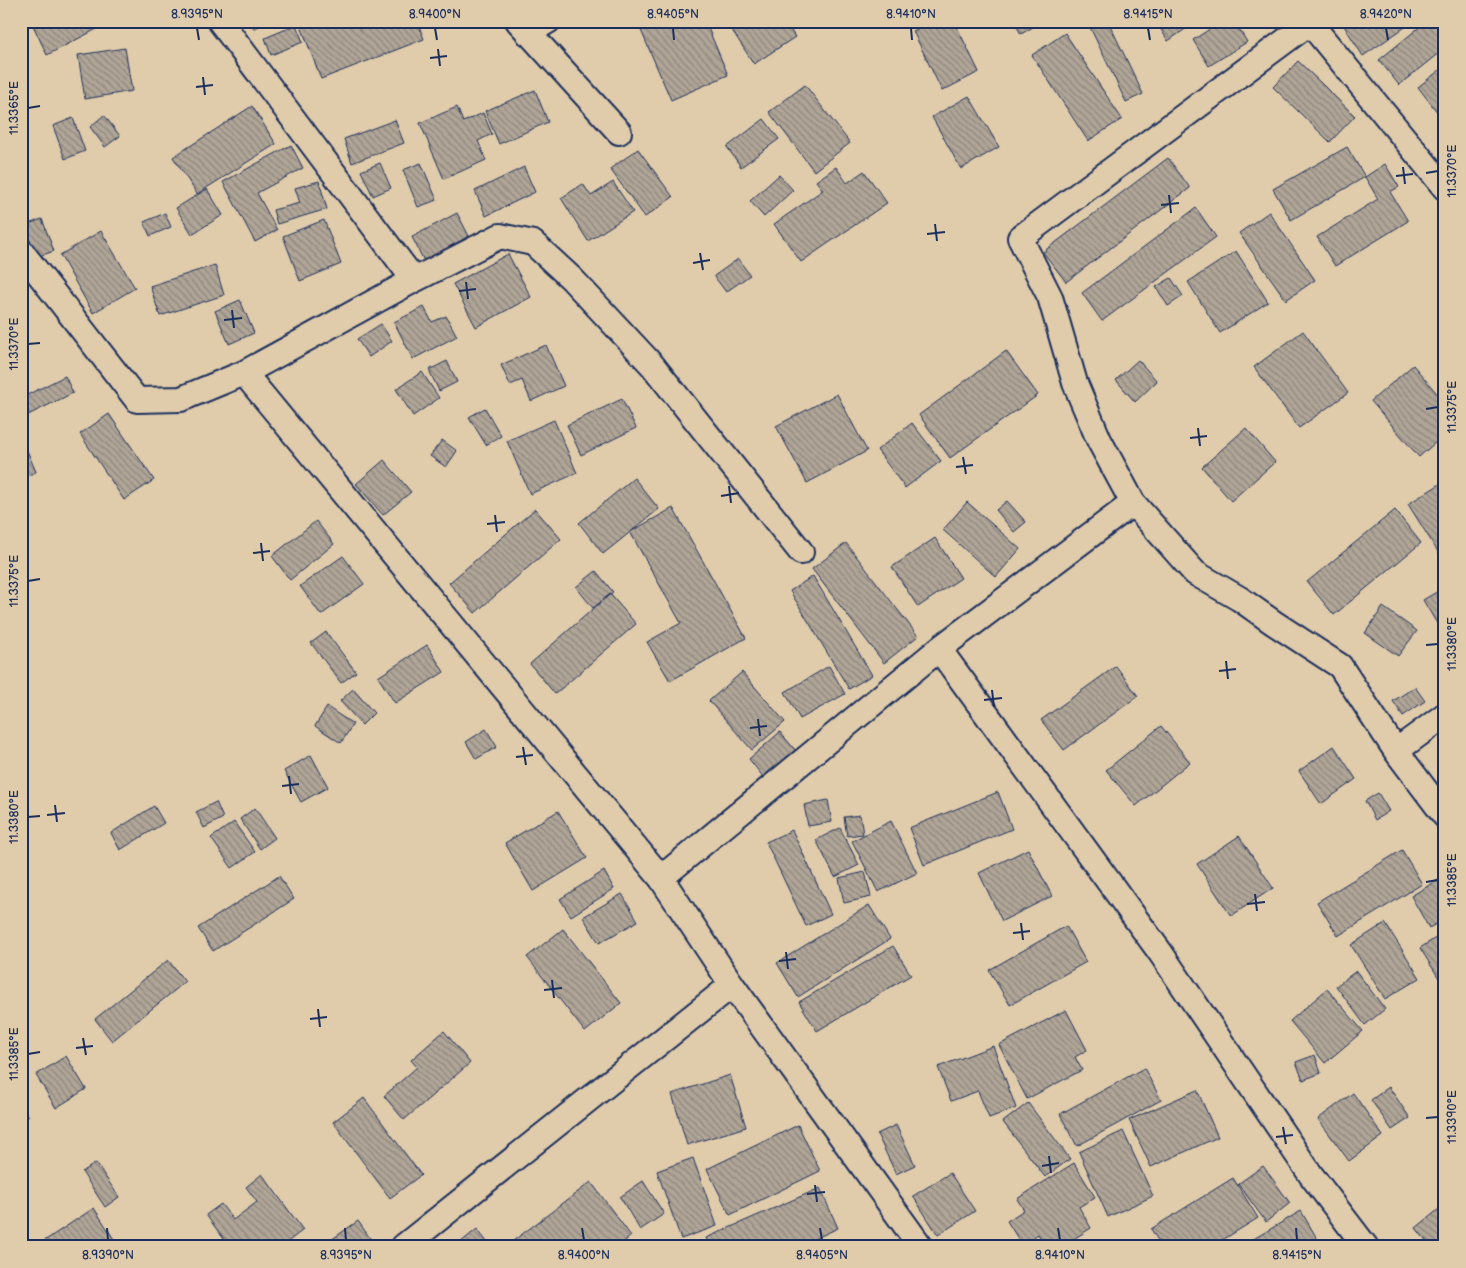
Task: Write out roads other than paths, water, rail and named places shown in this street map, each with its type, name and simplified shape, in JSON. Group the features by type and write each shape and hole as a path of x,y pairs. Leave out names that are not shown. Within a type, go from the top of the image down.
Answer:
{"street":[{"path":"220,21 414,280"},
{"path":"1445,188 1311,22 1020,238 1050,297 1075,383 1099,440 1133,503 1194,573 1240,599 1340,666 1396,751 1445,816"},
{"path":"531,25 620,132"},
{"path":"21,251 137,400 182,399 244,374 414,280 500,236 533,243 572,279 653,366 800,552"},
{"path":"244,374 661,878 732,985 921,1247"},
{"path":"661,878 939,648 1133,503"},
{"path":"939,648 1160,952 1311,1175 1366,1247"},
{"path":"1396,751 1445,715"},
{"path":"403,1247 732,985"}]}
